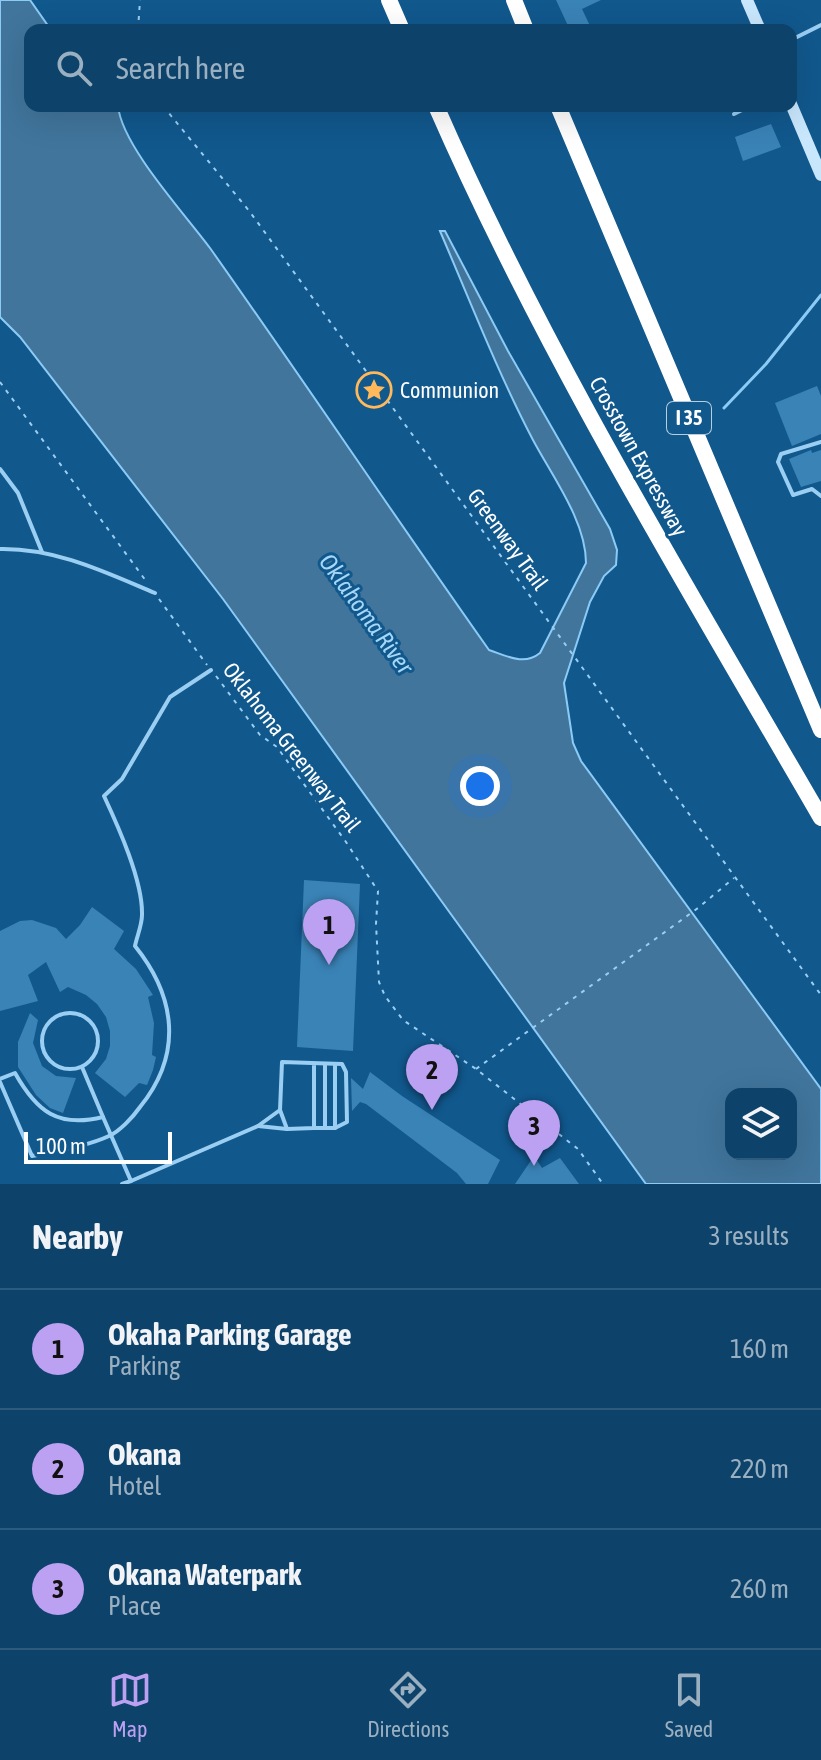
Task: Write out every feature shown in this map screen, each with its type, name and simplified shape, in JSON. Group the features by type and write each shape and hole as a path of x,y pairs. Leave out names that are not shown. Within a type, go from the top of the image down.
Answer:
{"highway":[{"path":"389,0 399,24"},
{"path":"514,0 524,24"},
{"name":"Crosstown Expressway","path":"439,112 495,232 587,409 821,818"},
{"name":"I 35","path":"561,112 821,730"}],"main road":[{"path":"747,0 757,24"},
{"path":"794,112 821,175"}],"lane":[{"path":"797,37 821,25"},
{"path":"734,114 738,112"},
{"path":"821,442 781,454 778,462 793,495 821,486"},
{"path":"0,469 18,493 42,552"},
{"path":"812,489 821,496"},
{"path":"0,549 20,548 62,556 155,593"},
{"path":"103,1117 65,1120 35,1104 15,1073 0,1080 32,1156 111,1136 154,1091 165,1060 170,1030 165,997 153,968 135,946 142,916 139,890 120,829 104,796 122,779 170,697 211,670"},
{"path":"62,1014 81,1015 95,1028 98,1047 94,1056 82,1067 62,1068 54,1064 43,1050 47,1024 62,1014"},
{"path":"258,1126 287,1129 335,1128 347,1122 346,1072 342,1064 282,1062 280,1110 287,1129"},
{"path":"314,1064 314,1128"},
{"path":"325,1064 325,1128"},
{"path":"335,1064 335,1128"},
{"path":"82,1067 131,1181"},
{"path":"122,1184 258,1126 280,1110"}],"path":[{"path":"138,24 140,0"},
{"name":"Greenway Trail","path":"168,112 242,202 821,995"},
{"name":"Oklahoma Greenway Trail","path":"0,382 260,735 277,747 378,891 379,982 385,996 403,1020 476,1069 578,1149 603,1184"},
{"path":"476,1069 698,908 735,877"}],"water":[{"name":"Oklahoma River","path":"0,0 30,0 47,24 24,24 24,112 120,112 142,160 210,248 489,650 515,659 528,659 540,653 586,563 585,547 574,515 496,363 440,231 445,231 508,351 610,529 617,550 616,565 604,576 590,602 564,683 573,743 581,761 821,1089 821,1184 646,1184 223,599 20,337 0,317"}],"building":[{"path":"556,0 601,0 582,9 589,24 567,24"},
{"path":"771,124 781,147 743,161 735,137"},
{"path":"817,386 821,396 821,434 792,446 775,403"},
{"path":"811,450 812,453 821,450 821,481 801,487 789,459"},
{"path":"304,880 360,884 353,1051 297,1047"},
{"path":"92,907 124,931 114,949 136,969 153,995 148,997 154,1023 152,1055 156,1057 153,1070 147,1085 139,1083 125,1097 95,1073 106,1059 110,1046 106,1017 86,995 68,987 60,992 46,962 28,975 38,1001 0,1011 0,931 20,921 32,920 56,928 66,939"},
{"path":"30,1013 38,1020 33,1043 42,1066 56,1076 76,1078 63,1113 50,1108 36,1095 18,1067 18,1042"},
{"path":"370,1072 500,1160 488,1184 466,1184 457,1173 366,1104 360,1102 352,1111 351,1078 363,1089"},
{"path":"534,1156 542,1168 560,1158 579,1184 515,1184"}],"waterway":[{"path":"724,408 766,364 821,295"}],"place":[{"name":"Communion","path":"374,390"},
{"name":"Okaha Parking Garage","path":"329,965"},
{"name":"Okana","path":"432,1110"},
{"name":"Okana Waterpark","path":"534,1166"}]}
